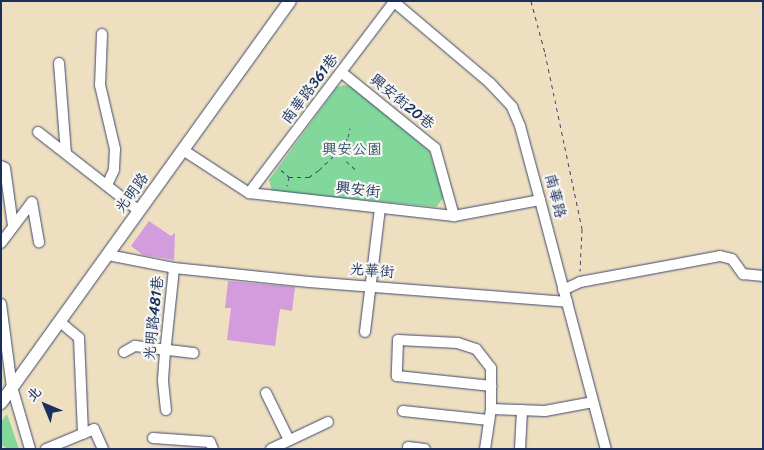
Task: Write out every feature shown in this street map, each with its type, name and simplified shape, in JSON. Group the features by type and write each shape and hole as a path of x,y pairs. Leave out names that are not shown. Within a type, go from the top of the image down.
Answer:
{"main road":[{"name":"光明路","path":"1,403 290,1"}],"street":[{"name":"南華路361巷","path":"249,193 394,2"},
{"name":"南華路","path":"394,2 490,84 512,107 520,126 606,449"},
{"path":"102,34 100,84 115,148 114,170 107,185"},
{"path":"60,63 66,153"},
{"name":"興安街20巷","path":"342,72 435,148 454,216"},
{"path":"38,132 140,211"},
{"name":"興安街","path":"183,150 249,193 454,216 540,200"},
{"path":"1,166 5,168 13,226"},
{"path":"1,243 32,202 39,242"},
{"path":"365,332 380,208"},
{"name":"光明路481巷","path":"108,254 174,268 165,350 166,410"},
{"path":"564,290 580,282 720,256 732,259 743,274 763,276"},
{"name":"光華街","path":"174,268 567,302"},
{"path":"1,304 12,387 30,449"},
{"path":"59,322 79,338 82,434"},
{"path":"485,449 491,409 491,386 491,368 476,349 458,343 398,340 397,376 491,386"},
{"path":"124,352 135,346 194,353"},
{"path":"266,393 289,440"},
{"path":"491,409 545,411 593,402"},
{"path":"520,449 522,410"},
{"path":"403,412 489,420"},
{"path":"271,449 328,422"},
{"path":"46,449 94,429 104,449"},
{"path":"153,438 210,442 212,449"},
{"path":"408,447 425,449"}],"path":[{"name":"南華路","path":"531,1 545,53 582,229 580,282"},
{"path":"281,170 289,177 309,177 341,149 348,137 350,128"},
{"path":"346,161 356,170"},
{"path":"287,186 289,177"}],"green space":[{"name":"興安公園","path":"351,86 429,151 444,197 436,207 272,191 269,180 337,87"},
{"path":"7,414 19,449 7,449 1,444 1,422"}],"building":[{"path":"149,221 171,236 175,233 174,260 143,255 131,246"},
{"path":"228,281 295,287 292,311 280,309 275,346 227,340 231,308 225,308"}]}
